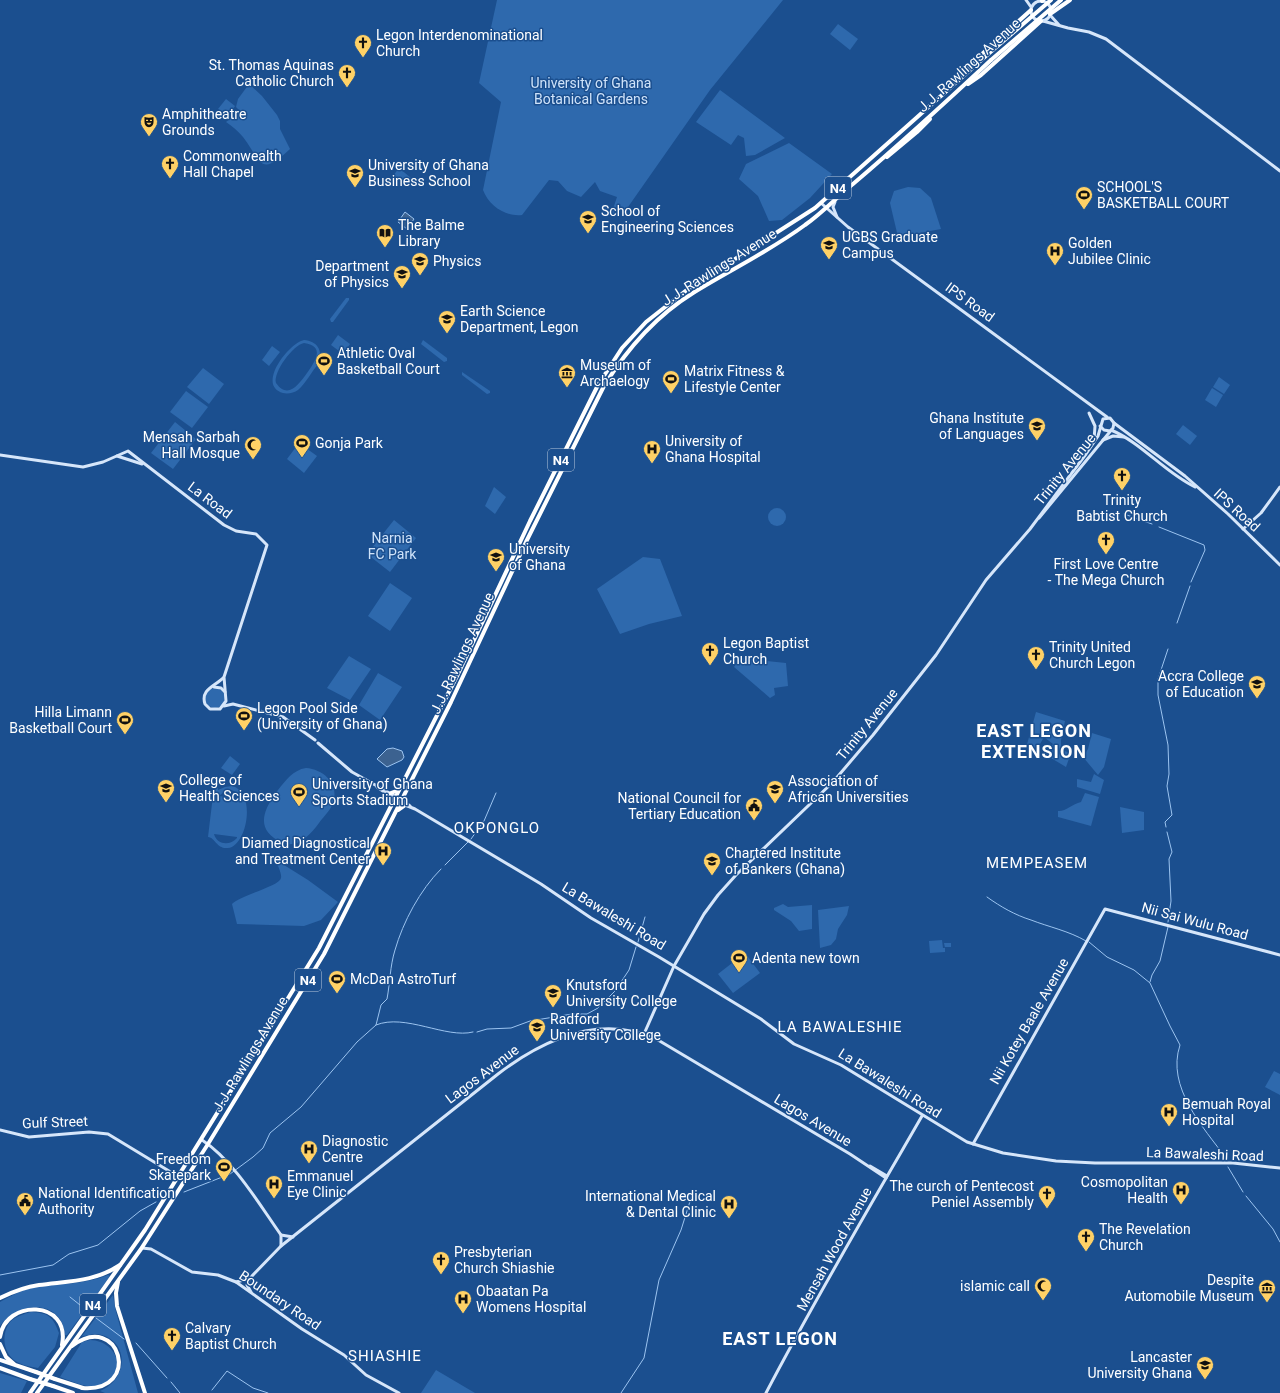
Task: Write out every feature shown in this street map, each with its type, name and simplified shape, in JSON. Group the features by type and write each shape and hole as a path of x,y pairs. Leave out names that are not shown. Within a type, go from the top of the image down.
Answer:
{"highway":[{"name":"J.J. Rawlings Avenue","path":"30,1393 123,1263 202,1140 319,948 458,674 530,521 598,385 622,348 646,322 688,289 806,215 821,203 1051,0"},
{"name":"J.J. Rawlings Avenue","path":"38,1393 140,1249 208,1144 324,954 451,702 535,522 604,386 615,368 649,327 672,308 694,292 796,231 826,208 882,160 895,152 918,132 934,113 964,85 1061,0"},
{"path":"1050,14 1070,0"},
{"path":"958,82 972,63 1031,9"},
{"path":"964,85 981,75 1042,21"},
{"path":"391,806 390,795 399,790"},
{"path":"397,810 407,805 405,795"},
{"path":"0,1298 24,1288 38,1285 96,1278 108,1273 123,1263"},
{"path":"119,1279 116,1293 117,1306 145,1393"},
{"path":"0,1337 4,1324 14,1316 29,1310 42,1309 53,1315 59,1322 63,1330 62,1347"},
{"path":"69,1348 83,1339 97,1337 111,1344 119,1358 118,1374 110,1384 93,1390 82,1388"},
{"path":"0,1344 6,1357 20,1367"},
{"path":"0,1360 96,1393"},
{"path":"0,1368 73,1393"}],"street":[{"path":"1027,0 1035,2 1042,0 1050,6 1050,14 1053,20 1062,27"},
{"path":"1027,0 1034,19 1062,27 1089,32 1106,39 1280,170"},
{"path":"1031,9 1035,2"},
{"path":"1042,21 1050,14"},
{"path":"838,218 832,207 842,193"},
{"name":"IPS Road","path":"821,203 838,218 1106,417"},
{"path":"1089,413 1095,426 1094,443"},
{"path":"1106,417 1110,418 1114,423 1110,430 1104,430 1100,426 1102,420 1106,417"},
{"name":"IPS Road","path":"1114,423 1185,476 1196,488 1243,528 1280,565"},
{"name":"Trinity Avenue","path":"1036,521 1094,443 1100,426"},
{"name":"IPS Road","path":"1110,430 1128,438 1196,488"},
{"name":"Trinity Avenue","path":"644,1034 674,966 704,914 718,895 736,875 833,782 852,761 936,655 986,580 1110,430"},
{"path":"1101,441 1113,436 1128,438"},
{"name":"La Road","path":"117,456 128,451 228,528 256,534 267,546 224,677"},
{"path":"0,455 82,467 103,462 117,456"},
{"name":"La Road","path":"117,456 143,464"},
{"path":"1243,528 1260,513 1280,487"},
{"path":"224,677 204,693 204,704 214,710 233,704"},
{"path":"224,677 226,699 224,706"},
{"path":"212,687 221,688 225,692"},
{"path":"226,699 233,704"},
{"name":"La Bawaleshi Road","path":"233,704 282,717 303,730 349,770 541,884 591,918 761,1018 794,1044 842,1065 922,1116 973,1144 1003,1152 1056,1161 1095,1163 1233,1163 1280,1168"},
{"name":"Nii Kotey Baale Avenue","path":"973,1144 1105,909"},
{"name":"Nii Sai Wulu Road","path":"1105,909 1280,954"},
{"name":"Lagos Avenue","path":"236,1282 244,1281 250,1278 281,1246 498,1074 526,1055 556,1039 586,1030 612,1028 644,1034 693,1061 886,1177"},
{"path":"917,1112 918,1122 926,1118"},
{"name":"Mensah Wood Avenue","path":"766,1393 866,1210 922,1116"},
{"name":"Gulf Street","path":"0,1130 29,1137 89,1132 108,1134 172,1174 177,1179"},
{"path":"202,1140 235,1171 281,1235 281,1246"},
{"path":"882,1185 878,1172 891,1170"},
{"path":"172,1174 181,1172"},
{"path":"281,1235 292,1237"},
{"name":"Boundary Road","path":"140,1249 145,1247 151,1249 192,1272 218,1275 236,1282 302,1329 344,1355 366,1375 399,1393"},
{"path":"250,1278 247,1285 251,1292"}],"green space":[{"name":"University of Ghana Botanical Gardens","path":"497,0 783,0 710,90 628,207 614,215 612,212 617,197 600,191 595,182 581,197 567,191 558,181 549,180 522,215 516,215 499,209 489,201 483,190 501,102 479,83"},
{"path":"838,24 858,39 850,50 830,34"},
{"path":"249,84 262,96 277,115 280,121 280,129 290,149 272,163 262,163 241,135 226,122 238,112 239,110 236,107 238,99"},
{"path":"720,90 785,138 755,155 746,156 744,138 738,135 731,145 696,122"},
{"path":"226,99 235,106 228,116 218,109"},
{"path":"789,143 832,174 810,198 782,220 769,221 758,196 739,179 746,164"},
{"path":"399,168 411,178 406,185 393,176"},
{"path":"908,187 920,188 931,198 941,229 898,237 890,203 894,191"},
{"path":"346,298 349,298 349,300 333,322 331,322 330,319"},
{"path":"338,335 350,344 343,354 331,345"},
{"path":"304,340 316,344 320,354 319,363 298,390 291,393 283,393 276,389 273,382 274,374 284,356 298,343","holes":["304,343 315,347 317,355 310,369 300,382 293,388 289,390 280,388 276,383 276,378 285,360 300,345"]},
{"path":"423,340 447,358 447,361 444,362 421,344"},
{"path":"272,346 280,352 269,366 262,360"},
{"path":"203,368 224,384 209,404 187,387"},
{"path":"462,372 490,391 490,393 487,394 462,375"},
{"path":"1219,377 1230,385 1224,394 1213,387"},
{"path":"1212,388 1223,395 1216,407 1205,400"},
{"path":"186,391 208,407 192,428 170,412"},
{"path":"175,422 196,439 173,469 151,453"},
{"path":"1183,425 1197,436 1190,445 1176,434"},
{"name":"Gonja Park","path":"299,443 317,456 304,473 287,459"},
{"path":"494,487 506,497 495,514 485,506"},
{"path":"777,508 783,511 786,517 783,523 777,526 771,523 768,517 771,511"},
{"name":"Narnia FC Park","path":"394,520 416,538 390,572 367,554"},
{"path":"643,557 660,559 682,616 649,624 620,634 597,589"},
{"path":"390,583 412,598 390,631 368,616"},
{"path":"349,656 371,669 350,700 327,688"},
{"path":"740,658 786,663 788,686 774,688 775,695 770,698 734,667"},
{"path":"378,673 402,687 380,720 359,705"},
{"path":"215,688 222,691 225,698 222,705 215,708 208,705 205,698 208,691"},
{"path":"1036,712 1065,721 1061,740 1061,750 1071,753 1066,767 1046,755 1053,744 1044,737 1036,751 1026,748"},
{"path":"1092,733 1111,739 1104,767 1098,775 1083,757 1088,749"},
{"path":"230,756 240,764 232,775 221,768"},
{"name":"University of Ghana Sports Stadium","path":"306,768 318,771 331,782 335,793 332,806 315,829 300,842 288,844 281,842 268,833 265,827 264,821 267,808 287,779 297,771"},
{"path":"1094,774 1104,780 1100,794 1077,787 1077,779 1091,782"},
{"path":"232,786 240,790 245,798 247,808 244,829 240,838 235,845 228,848 221,847 213,839 208,837 214,787 218,788 218,790","holes":["231,790 239,793 243,800 219,796 225,791","214,834 237,837 237,838 234,841 224,843 218,840"]},
{"path":"1085,793 1099,797 1091,826 1058,817 1058,811 1081,802"},
{"path":"1120,807 1144,812 1144,830 1122,833"},
{"path":"276,860 308,880 338,902 321,920 304,926 237,924 232,904 243,897 279,881 281,876"},
{"path":"783,904 788,907 812,905 812,929 799,931 791,921 774,910 774,908"},
{"path":"849,906 847,915 838,929 836,939 831,945 820,948 818,910"},
{"path":"942,940 945,952 930,953 929,941"},
{"path":"944,943 951,943 951,947 945,948"},
{"path":"745,953 760,973 733,993 718,974"},
{"path":"1274,1071 1280,1074 1280,1095 1265,1087"},
{"path":"108,1275 110,1276 67,1335 65,1335 62,1323 56,1314 48,1309 38,1307 27,1308 17,1312 0,1326 0,1302 15,1294 41,1286 90,1281"},
{"path":"113,1295 115,1308 138,1393 105,1393 100,1391 110,1385 117,1377 121,1368 122,1359 120,1350 115,1343 107,1337 97,1334 82,1336"},
{"path":"31,1312 42,1313 50,1317 55,1323 59,1333 55,1347 38,1368 24,1365 14,1360 9,1355 4,1338 5,1332 11,1321 18,1316"},
{"path":"90,1340 100,1342 108,1346 114,1353 117,1360 117,1368 114,1376 108,1382 94,1387 79,1384 60,1377 82,1342"},
{"path":"436,1370 475,1393 421,1393"},
{"path":"0,1373 27,1381 21,1393 0,1393"}],"shaded area":[{"path":"405,212 414,219 407,229 398,222"},
{"path":"393,748 402,751 404,757 402,760 387,767 377,759 387,749"}],"waterway":[{"path":"1124,514 1152,524"},
{"path":"1159,527 1204,545 1205,550 1191,582"},
{"path":"1177,623 1190,586"},
{"path":"1166,827 1165,822 1172,815 1167,786 1169,774 1168,745 1158,695 1158,679 1168,649"},
{"path":"471,839 484,821 496,793"},
{"path":"1167,832 1172,852 1169,859 1171,901 1168,922"},
{"path":"445,865 468,842"},
{"path":"184,1192 230,1174 253,1157 263,1148 270,1133 301,1107 357,1042 376,1025 381,1005 387,999 393,956 398,939 419,896 441,869"},
{"path":"987,897 1019,916 1066,932 1086,941"},
{"path":"638,942 645,917"},
{"path":"1150,982 1152,975 1160,961 1168,927"},
{"path":"1089,942 1107,957 1134,970 1150,983 1180,1045 1177,1061 1178,1076 1182,1091 1198,1120 1226,1158"},
{"path":"477,1032 487,1029 511,1028 530,1021 572,1014 587,1014 598,1008 615,991 629,970 636,947"},
{"path":"376,1025 387,1022 400,1022 451,1032 473,1032"},
{"path":"1228,1167 1243,1192"},
{"path":"621,1393 644,1358 659,1280 681,1230 692,1195"},
{"path":"1246,1196 1273,1229 1280,1242"},
{"path":"0,1275 53,1265 69,1254 98,1245 140,1211 156,1202"},
{"path":"70,1297 85,1309"},
{"path":"96,1318 124,1339"},
{"path":"136,1343 167,1378"},
{"path":"212,1390 227,1371 253,1388 268,1393"},
{"path":"171,1382 180,1393"}],"place":[{"name":"Legon Interdenominational Church","path":"363,58"},
{"name":"St. Thomas Aquinas Catholic Church","path":"347,88"},
{"name":"Amphitheatre Grounds","path":"149,137"},
{"name":"Commonwealth Hall Chapel","path":"170,179"},
{"name":"University of Ghana Business School","path":"355,188"},
{"name":"SCHOOL'S BASKETBALL COURT","path":"1084,210"},
{"name":"School of Engineering Sciences","path":"588,234"},
{"name":"The Balme Library","path":"385,248"},
{"name":"UGBS Graduate Campus","path":"829,260"},
{"name":"Golden Jubilee Clinic","path":"1055,266"},
{"name":"Physics","path":"420,276"},
{"name":"Department of Physics","path":"402,289"},
{"name":"Earth Science Department, Legon","path":"447,334"},
{"name":"Athletic Oval Basketball Court","path":"324,376"},
{"name":"Museum of Archaelogy","path":"567,388"},
{"name":"Matrix Fitness & Lifestyle Center","path":"671,394"},
{"name":"Ghana Institute of Languages","path":"1037,441"},
{"name":"Gonja Park","path":"302,458"},
{"name":"Mensah Sarbah Hall Mosque","path":"253,460"},
{"name":"University of Ghana Hospital","path":"652,464"},
{"name":"Trinity Babtist Church","path":"1122,491"},
{"name":"First Love Centre - The Mega Church","path":"1106,555"},
{"name":"University of Ghana","path":"496,572"},
{"name":"Legon Baptist Church","path":"710,666"},
{"name":"Trinity United Church Legon","path":"1036,670"},
{"name":"Accra College of Education","path":"1257,699"},
{"name":"Legon Pool Side (University of Ghana)","path":"244,731"},
{"name":"Hilla Limann Basketball Court","path":"125,735"},
{"name":"College of Health Sciences","path":"166,803"},
{"name":"Association of African Universities","path":"775,804"},
{"name":"University of Ghana Sports Stadium","path":"299,807"},
{"name":"National Council for Tertiary Education","path":"754,821"},
{"name":"Diamed Diagnostical and Treatment Center","path":"383,866"},
{"name":"Chartered Institute of Bankers (Ghana)","path":"712,876"},
{"name":"Adenta new town","path":"739,973"},
{"name":"McDan AstroTurf","path":"337,994"},
{"name":"Knutsford University College","path":"553,1008"},
{"name":"Radford University College","path":"537,1042"},
{"name":"Bemuah Royal Hospital","path":"1169,1127"},
{"name":"Diagnostic Centre","path":"309,1164"},
{"name":"Freedom Skatepark","path":"224,1182"},
{"name":"Emmanuel Eye Clinic","path":"274,1199"},
{"name":"Cosmopolitan Health","path":"1181,1205"},
{"name":"The curch of Pentecost Peniel Assembly","path":"1047,1209"},
{"name":"National Identification Authority","path":"25,1216"},
{"name":"International Medical & Dental Clinic","path":"729,1219"},
{"name":"The Revelation Church","path":"1086,1252"},
{"name":"Presbyterian Church Shiashie","path":"441,1275"},
{"name":"islamic call","path":"1043,1301"},
{"name":"Despite Automobile Museum","path":"1267,1303"},
{"name":"Obaatan Pa Womens Hospital","path":"463,1314"},
{"name":"Calvary Baptist Church","path":"172,1351"},
{"name":"Lancaster University Ghana","path":"1205,1380"}],"district":[{"name":"EAST LEGON EXTENSION","path":"1034,741"},
{"name":"OKPONGLO","path":"497,828"},
{"name":"MEMPEASEM","path":"1037,863"},
{"name":"LA BAWALESHIE","path":"840,1027"},
{"name":"EAST LEGON","path":"780,1339"},
{"name":"SHIASHIE","path":"385,1356"}]}
